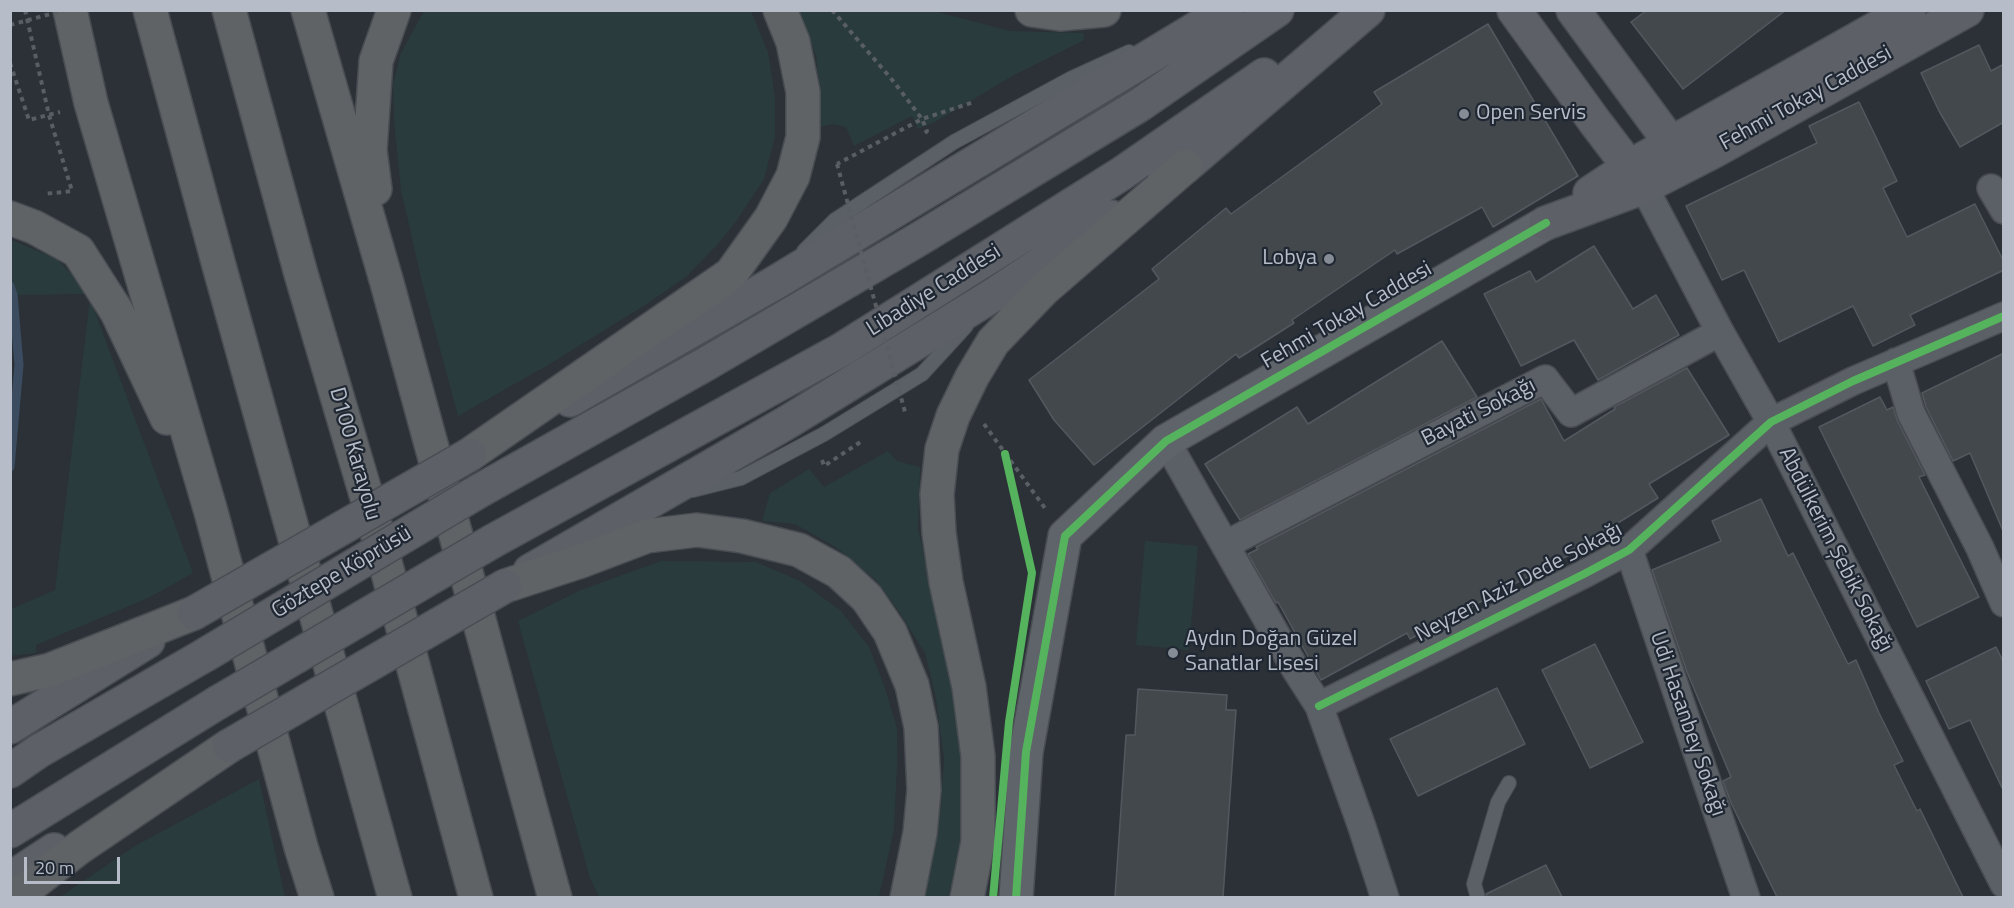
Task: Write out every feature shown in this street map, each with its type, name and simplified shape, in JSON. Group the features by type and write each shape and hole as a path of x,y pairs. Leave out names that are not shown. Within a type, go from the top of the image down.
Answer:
{"highway":[{"path":"67,10 91,103 211,512 317,897"},
{"path":"150,10 395,897"},
{"name":"D100 Karayolu","path":"229,10 301,274 375,525 476,897"},
{"path":"308,10 387,283 555,897"},
{"path":"387,283 370,150 376,61 394,10"},
{"path":"469,455 731,274 771,218 793,176 803,137 803,92 793,42 780,10"},
{"path":"1032,10 1060,14 1104,10"},
{"path":"967,897 978,842 978,756 969,687 946,582 939,533 937,494 942,449 953,416 972,376 993,342 1043,290 1186,166"},
{"path":"10,218 34,227 78,251 117,312 211,512"},
{"path":"506,586 647,536 697,530 742,536 799,550 839,572 867,598 890,632 915,695 921,727 924,790 920,833 907,897"},
{"path":"10,679 55,682 194,613"},
{"path":"14,897 80,847 229,746"},
{"path":"539,839 568,897"},
{"path":"302,847 310,897"}],"main road":[{"path":"194,613 773,284 1227,10"},
{"name":"Göztepe Köprüsü","path":"10,771 39,751 205,655 479,491 704,365 930,233 1141,104 1277,10"},
{"name":"Libadiye Caddesi","path":"10,831 218,703 493,541 841,350 1121,174 1357,10"},
{"path":"10,879 75,837 229,746 506,586 577,542 653,501 786,423 995,294 1186,166 1368,10"},
{"path":"1514,10 1637,177"},
{"path":"1573,10 1678,154"},
{"name":"Fehmi Tokay Caddesi","path":"1546,223 1678,154 1909,10"},
{"name":"Fehmi Tokay Caddesi","path":"1678,154 1967,10"},
{"path":"10,727 55,682"}],"street":[{"name":"Abdülkerim Şebik Sokağı","path":"1637,177 1770,422 2004,884"},
{"name":"Fehmi Tokay Caddesi","path":"1065,536 1166,441 1546,223"},
{"name":"Neyzen Aziz Dede Sokağı","path":"1319,706 1629,550 1770,422 1853,381 2004,316"},
{"name":"Bayati Sokağı","path":"1225,546 1545,379 1571,413 1720,332"},
{"path":"1896,362 1911,413 1980,548 2004,603"},
{"path":"1166,441 1296,670 1319,706 1384,897"},
{"path":"1016,897 1026,752 1065,536"},
{"name":"Udi Hasanbey Sokağı","path":"1629,550 1746,897"}],"lane":[{"path":"773,284 835,220 954,142 1072,78 1221,10"},
{"path":"10,714 55,682"},
{"path":"1478,897 1474,884 1498,802 1509,783"}],"path":[{"path":"25,10 49,116 72,191 56,194"},
{"path":"10,25 67,10"},
{"path":"832,10 894,82 922,119 837,164 905,412"},
{"path":"10,63 29,120"},
{"path":"897,407 906,401"},
{"path":"953,416 984,424 1065,536"},
{"path":"1005,454 1010,475"},
{"path":"812,461 821,455"}],"shaded area":[{"path":"424,11 751,11 768,52 775,98 775,137 764,179 737,220 686,277 548,365 458,416 422,282 401,190 394,121 393,84 401,53"},
{"path":"798,11 934,11 1010,31 1083,33 1084,40 1014,75 935,122 918,129 912,116 854,146 846,127 833,124 820,127 816,55"},
{"path":"10,239 58,260 88,294 11,295"},
{"path":"90,299 193,573 148,598 36,645 36,653 11,656 11,609 55,590"},
{"path":"888,451 897,461 920,467 918,528 962,740 964,796 958,860 948,897 924,897 941,807 944,759 936,698 925,653 876,580 837,548 795,524 762,521 770,493 809,469 824,487"},
{"path":"1145,541 1198,546 1189,650 1136,645"},
{"path":"661,561 756,562 800,581 840,610 869,647 897,728 894,829 879,897 599,897 590,878 518,621 581,590"},
{"path":"259,779 285,897 60,897 135,846"}],"building":[{"path":"1647,10 1786,10 1683,89 1631,22"},
{"path":"1488,24 1578,176 1493,227 1482,207 1397,254 1395,250 1292,320 1294,323 1239,358 1236,354 1094,465 1054,420 1029,380 1159,279 1152,269 1226,208 1231,214 1382,104 1374,92"},
{"path":"1979,45 1991,71 2004,64 2004,122 1960,147 1921,73"},
{"path":"1859,102 1897,181 1883,188 1907,237 1975,204 2004,262 2004,270 1910,315 1915,325 1873,346 1853,306 1779,342 1744,270 1722,280 1686,206 1817,143 1809,126"},
{"path":"1594,246 1633,309 1656,295 1679,335 1598,380 1574,340 1521,366 1484,294 1530,271 1536,282"},
{"path":"1442,341 1477,397 1240,520 1205,464 1297,407 1308,424"},
{"path":"2004,353 2003,531 1970,453 1953,461 1926,407 1922,393"},
{"path":"1687,368 1729,435 1649,484 1658,498 1605,531 1607,535 1410,639 1407,633 1321,680 1278,602 1276,603 1248,554 1258,549 1256,547 1541,399 1564,441 1615,409 1614,407"},
{"path":"1880,397 1887,410 1893,407 1897,420 1925,475 1919,477 1979,597 1917,627 1819,427"},
{"path":"1761,499 1788,556 1793,553 1848,664 1856,660 1903,761 1894,765 1917,811 1920,809 1963,897 1777,897 1731,803 1723,781 1731,777 1687,672 1652,570 1721,541 1712,521"},
{"path":"1595,644 1643,742 1590,768 1542,670"},
{"path":"1996,647 2004,663 2004,792 1970,720 1949,729 1926,681"},
{"path":"1497,688 1525,744 1418,796 1390,739"},
{"path":"1138,689 1227,695 1226,710 1236,710 1223,897 1115,897 1126,735 1135,735"},
{"path":"1546,865 1562,897 1487,897 1486,894"}],"waterway":[{"path":"10,286 13,295 19,365 10,467"}],"cycle path":[{"path":"1016,898 1026,752 1065,536 1166,441 1546,223"},
{"path":"1319,706 1629,550 1771,422 1853,381 2004,316"},
{"path":"993,898 1009,722 1032,573 1005,454"}],"place":[{"name":"Open Servis","path":"1464,114"},
{"name":"Lobya","path":"1329,259"},
{"name":"Aydın Doğan Güzel Sanatlar Lisesi","path":"1173,653"}]}
